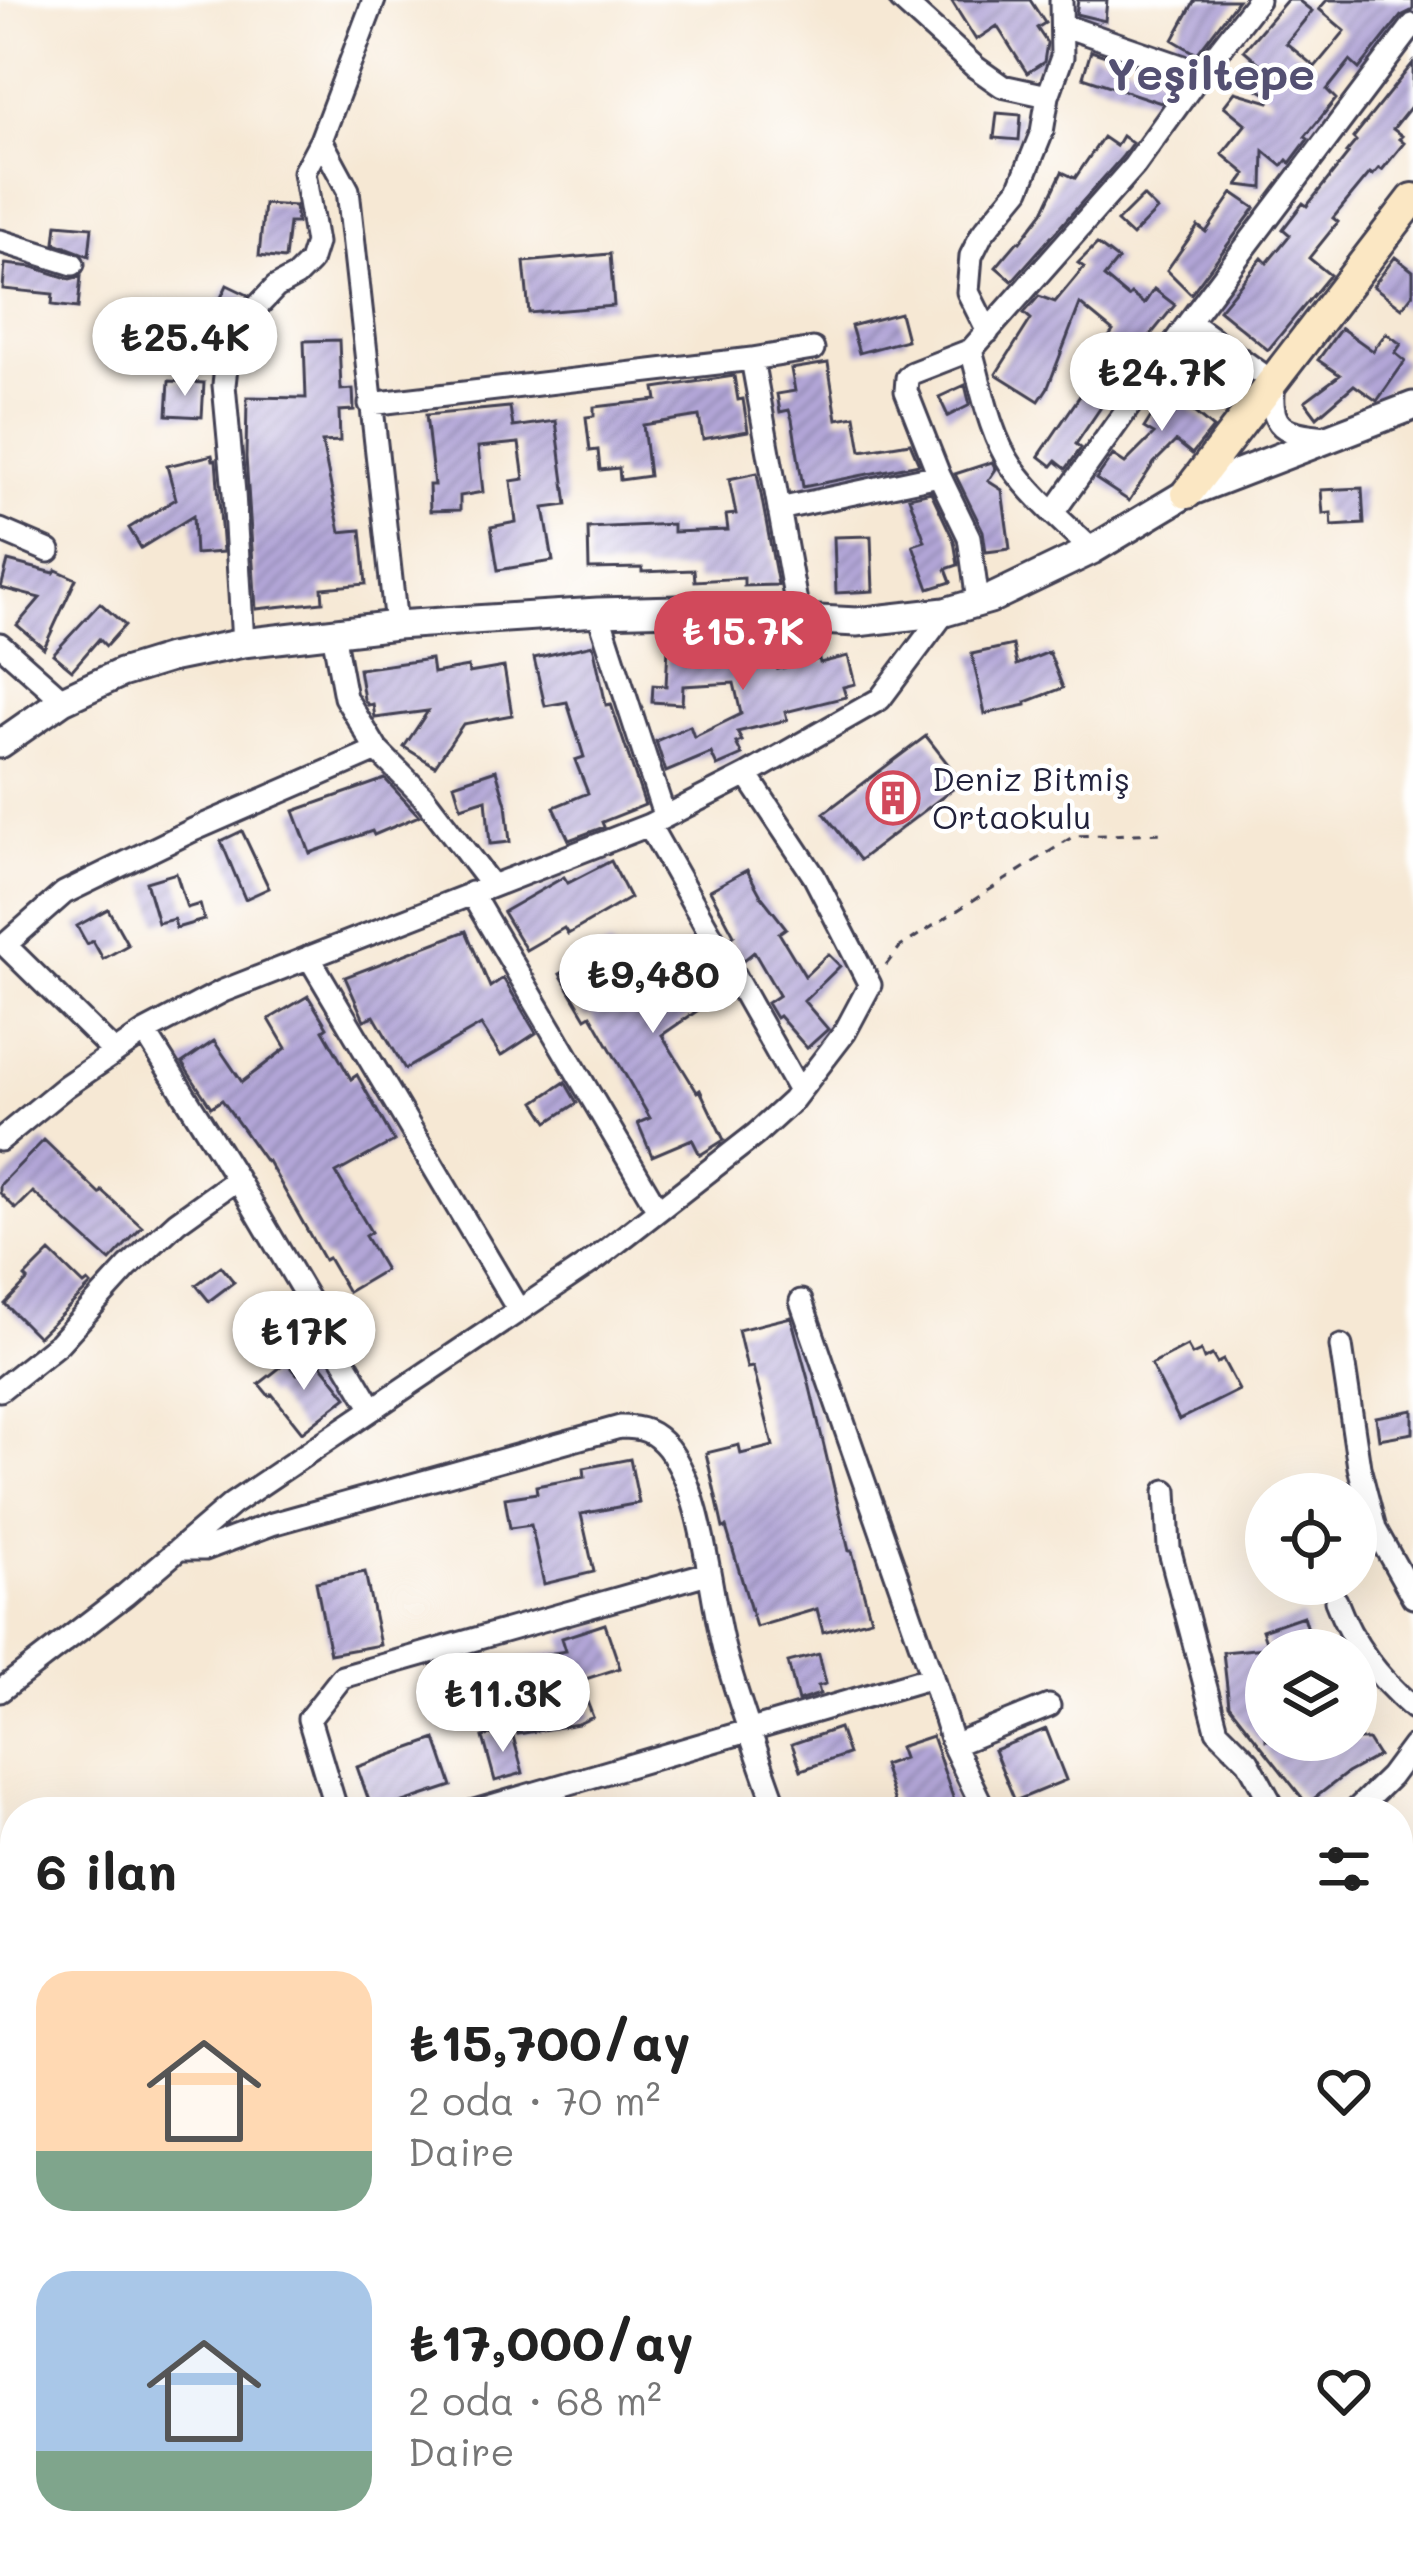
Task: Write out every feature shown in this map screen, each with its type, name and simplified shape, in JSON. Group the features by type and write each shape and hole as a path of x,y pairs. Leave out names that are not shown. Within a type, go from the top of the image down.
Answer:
{"main road":[{"path":"1187,493 1413,199"}],"street":[{"path":"243,643 224,385 227,358 255,309 310,262 316,243 304,172 321,140 374,0"},
{"path":"901,0 974,67 1002,86 1048,96"},
{"path":"988,332 968,292 971,256 982,234 1018,189 1042,132 1062,57 1061,0"},
{"path":"978,602 969,537 906,391 907,379 971,350 988,332 1134,166 1258,0"},
{"path":"1062,25 1201,73"},
{"path":"1053,513 1189,322 1413,25"},
{"path":"321,140 349,190 396,625"},
{"path":"0,241 73,264"},
{"path":"1189,322 1274,383 1271,408 1282,427 1296,434 1336,438"},
{"path":"370,404 813,349"},
{"path":"971,350 993,430 1011,466 1092,550"},
{"path":"752,359 800,619"},
{"path":"0,744 62,700 121,674 243,643 396,625 598,612 718,609 857,622 945,612 978,602 1092,550 1187,493 1413,406"},
{"path":"779,509 940,475"},
{"path":"0,530 50,551"},
{"path":"598,612 657,820 800,1090"},
{"path":"0,1140 66,1086 145,1033 224,991 657,820 747,775 880,699 945,612"},
{"path":"333,633 346,697 377,750 423,796 481,889 658,1210"},
{"path":"0,644 62,700"},
{"path":"115,1053 5,946 64,893 377,750"},
{"path":"0,1690 232,1504 597,1258 756,1134 800,1090 844,1033 870,986 814,876 747,775"},
{"path":"309,957 519,1311"},
{"path":"145,1033 373,1409"},
{"path":"0,1390 59,1342 177,1222 237,1179"},
{"path":"801,1301 953,1745 978,1797"},
{"path":"1341,1346 1359,1467 1376,1529 1413,1597"},
{"path":"180,1549 206,1549 272,1524 620,1426 652,1432 670,1450 694,1506 724,1650 773,1797"},
{"path":"1166,1491 1169,1548 1217,1730 1248,1761 1268,1797"},
{"path":"333,1797 309,1720 342,1677 708,1573"},
{"path":"1338,1605 1358,1649 1380,1678 1413,1708"},
{"path":"523,1797 932,1676"},
{"path":"953,1745 1049,1706"},
{"path":"1369,1797 1413,1746"}],"path":[{"path":"870,986 900,946 1074,836 1165,833"}],"building":[{"path":"951,0 1030,0 1045,23 1037,28 1047,43 1044,62 1027,73 997,26 976,40"},
{"path":"1078,0 1107,0 1105,21 1076,14"},
{"path":"1195,0 1238,0 1197,54 1173,40"},
{"path":"1287,0 1298,0 1312,11 1286,43 1315,67 1345,31 1319,9 1327,0 1413,0 1413,10 1401,16 1359,69 1350,61 1327,90 1336,99 1290,163 1287,160 1282,166 1264,151 1263,188 1238,185 1246,174 1222,154 1246,124 1224,106 1235,92 1269,102 1272,97 1244,81 1259,63 1244,50"},
{"path":"1091,51 1175,80 1173,86 1161,103 1083,77"},
{"path":"1413,63 1413,104 1393,129 1404,143 1382,170 1370,173 1333,218 1338,222 1309,258 1330,275 1268,350 1219,310 1262,258 1267,263 1290,235 1283,229 1348,154 1356,141 1353,138"},
{"path":"997,113 1021,115 1019,140 994,138"},
{"path":"1122,136 1132,143 1122,157 1012,281 996,267 1043,212 1062,172 1075,178 1103,137 1116,146"},
{"path":"1233,193 1255,208 1191,294 1167,270 1198,226 1206,232"},
{"path":"1143,196 1157,210 1132,236 1117,222"},
{"path":"264,204 295,206 297,223 289,223 285,259 259,256"},
{"path":"57,224 92,227 89,256 55,243"},
{"path":"1097,244 1118,260 1104,277 1128,297 1131,294 1144,304 1154,289 1175,305 1131,359 1140,366 1118,395 1112,391 1076,444 1081,448 1066,469 1039,456 1092,378 1084,372 1113,331 1080,304 1039,401 996,374 1031,319 1024,313 1039,296 1055,302 1084,267 1078,263"},
{"path":"610,254 614,306 529,313 524,262"},
{"path":"1395,257 1413,271 1413,294 1402,308 1373,286"},
{"path":"5,264 70,279 81,276 78,308 52,305 53,294 3,289"},
{"path":"227,285 248,295 231,320 227,318 219,340 210,337 200,364 176,355 191,314 210,321"},
{"path":"900,313 907,340 859,353 851,326"},
{"path":"1341,328 1373,351 1386,333 1401,344 1395,353 1405,361 1377,401 1354,385 1317,417 1305,401 1340,375 1318,360"},
{"path":"339,340 341,390 353,389 354,410 339,411 340,441 322,442 340,532 361,530 366,584 322,588 323,602 256,609 247,397 306,398 304,341"},
{"path":"828,363 837,419 855,416 861,451 910,443 919,464 803,487 792,419 789,410 780,412 777,394 795,391 791,369"},
{"path":"1193,363 1212,377 1189,408 1213,428 1192,454 1176,441 1154,463 1129,501 1096,479 1113,455 1125,463 1154,434 1144,428"},
{"path":"734,376 748,431 703,439 699,416 643,425 649,476 620,480 619,468 600,470 598,450 590,451 586,417 594,416 594,407 657,400 655,388"},
{"path":"169,381 204,383 202,417 167,415"},
{"path":"965,385 970,405 948,416 939,397"},
{"path":"510,407 513,427 556,421 567,505 544,508 553,561 498,570 491,527 516,522 511,481 524,479 519,443 478,447 483,492 460,496 460,510 430,511 429,485 434,485 426,415"},
{"path":"212,455 223,552 195,554 193,516 141,548 129,528 176,499 167,466"},
{"path":"992,462 996,469 988,481 1002,490 1010,549 986,552 983,531 955,474"},
{"path":"757,473 778,585 744,586 744,578 695,581 694,570 589,569 588,528 673,524 673,532 728,530 726,515 736,514 729,479"},
{"path":"1362,488 1364,524 1332,526 1331,513 1323,514 1321,490"},
{"path":"931,492 954,541 958,565 946,569 951,582 929,589 913,545 925,541 909,497"},
{"path":"871,536 873,591 836,593 834,537"},
{"path":"8,561 76,579 44,648 17,625 40,598 1,588"},
{"path":"100,603 125,625 106,646 99,639 72,670 53,654"},
{"path":"732,634 733,645 779,649 778,669 848,656 855,684 843,687 846,697 785,712 787,720 737,732 742,755 717,766 711,753 666,772 656,741 690,726 694,737 741,714 734,683 683,686 682,704 652,702 653,685 666,686 668,647 698,649 704,637"},
{"path":"593,645 606,705 611,704 645,805 569,840 554,807 588,793 575,760 584,757 567,702 545,706 534,658"},
{"path":"1013,645 1017,665 1049,652 1063,688 1026,705 985,714 972,654"},
{"path":"431,659 433,673 504,667 512,715 463,724 435,766 404,747 428,711 375,718 373,704 364,699 359,669"},
{"name":"Deniz Bitmiş Ortaokulu","path":"926,736 962,782 860,860 824,813"},
{"path":"496,770 510,842 490,844 486,799 461,807 454,784"},
{"path":"385,779 419,816 310,853 294,811"},
{"path":"242,831 269,888 245,899 221,841"},
{"path":"611,861 630,898 568,934 564,928 526,950 503,912 564,877 568,883"},
{"path":"747,870 786,928 779,933 805,976 828,954 840,966 804,1001 828,1029 807,1048 776,1018 767,1003 779,995 754,952 743,961 710,890"},
{"path":"176,873 187,908 200,904 204,920 176,928 174,919 158,923 146,882"},
{"path":"108,909 128,945 103,959 77,926"},
{"path":"466,931 490,987 503,978 536,1033 501,1056 481,1025 405,1069 374,1016 364,1020 345,977"},
{"path":"696,939 726,991 662,1035 697,1092 700,1090 724,1140 700,1155 692,1139 652,1156 638,1123 650,1118 591,1015 586,1018 560,974 610,945 632,982"},
{"path":"308,996 351,1079 357,1075 394,1141 336,1173 371,1232 365,1236 385,1270 348,1292 328,1258 324,1260 268,1161 222,1100 211,1107 182,1063 214,1041 242,1082 286,1048 269,1019"},
{"path":"565,1082 577,1103 548,1122 535,1102"},
{"path":"44,1140 142,1227 110,1261 33,1192 16,1209 0,1193 0,1185"},
{"path":"50,1252 84,1285 91,1285 38,1337 5,1304"},
{"path":"221,1266 234,1282 209,1301 196,1285"},
{"path":"791,1317 849,1551 871,1619 823,1632 817,1609 756,1627 723,1528 706,1453 739,1445 741,1454 773,1446 753,1367 747,1368 738,1330"},
{"path":"1187,1346 1192,1355 1201,1351 1204,1359 1212,1355 1217,1363 1223,1360 1239,1390 1179,1420 1151,1365"},
{"path":"317,1359 347,1397 302,1432 259,1384 287,1362 297,1374"},
{"path":"1413,1410 1413,1433 1379,1439 1376,1417"},
{"path":"630,1459 639,1503 581,1514 594,1572 544,1584 531,1525 510,1528 505,1498 537,1493 536,1486 585,1477 584,1468"},
{"path":"365,1572 380,1645 330,1654 316,1582"},
{"path":"1303,1616 1307,1629 1265,1629"},
{"path":"605,1624 620,1668 579,1681 593,1717 518,1734 505,1661 566,1651 562,1638"},
{"path":"1245,1650 1245,1725 1229,1705 1223,1652"},
{"path":"819,1654 826,1684 818,1686 820,1694 798,1701 788,1662"},
{"path":"839,1728 848,1754 801,1770 792,1744"},
{"path":"511,1729 523,1773 495,1781 483,1737"},
{"path":"1046,1729 1066,1780 1013,1797 994,1750"},
{"path":"932,1736 953,1797 893,1797 883,1765 903,1758 899,1747"},
{"path":"436,1739 452,1786 419,1797 368,1797 357,1767"},
{"path":"1273,1761 1369,1761 1316,1797 1301,1797"}],"place":[{"name":"Deniz Bitmiş Ortaokulu","path":"893,798"}],"district":[{"name":"Yeşiltepe","path":"1211,74"}]}
